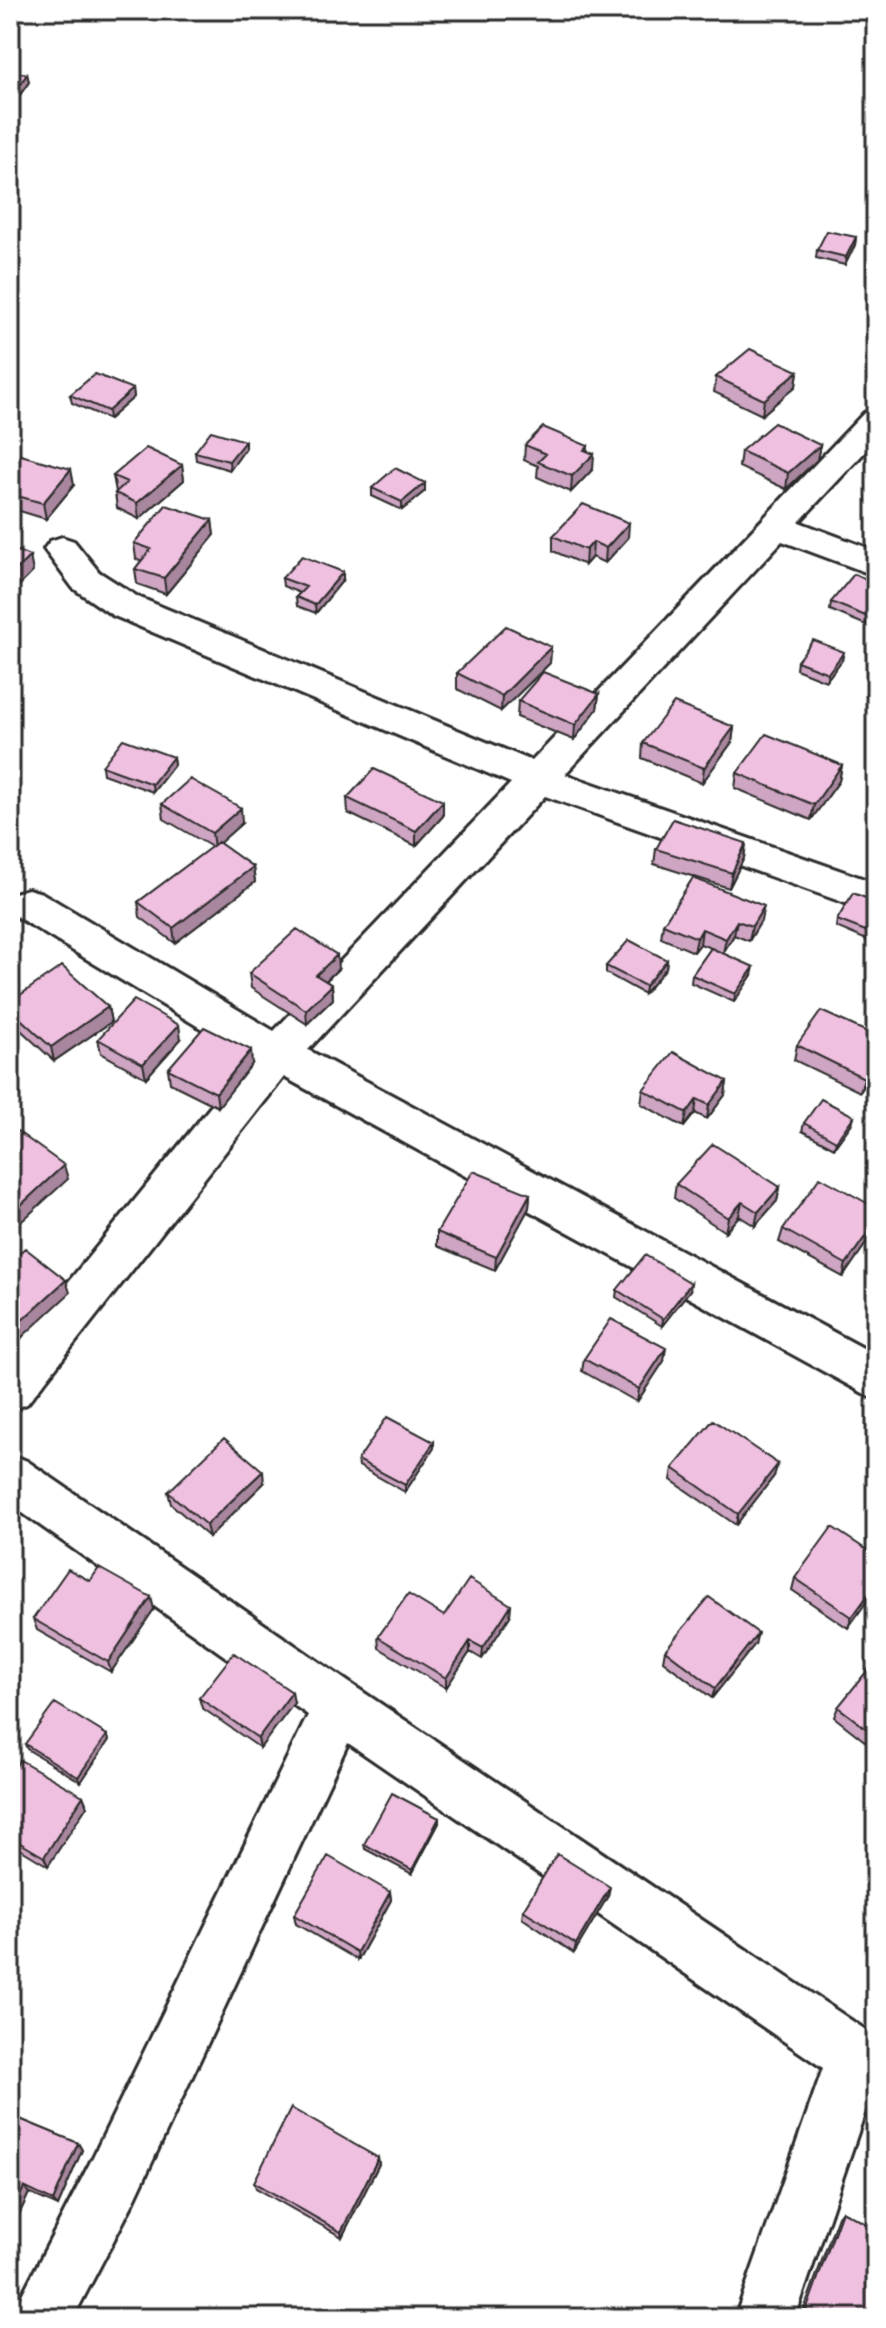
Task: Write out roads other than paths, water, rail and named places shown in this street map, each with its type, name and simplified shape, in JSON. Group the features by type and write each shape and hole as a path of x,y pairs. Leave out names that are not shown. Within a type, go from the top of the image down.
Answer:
{"street":[{"path":"10,1389 278,1054 876,420"},
{"path":"776,526 876,564"},
{"path":"62,549 86,580 125,606 539,779 876,899"},
{"path":"28,904 278,1054 876,1379"},
{"path":"10,1476 339,1706 866,2065 765,2318"},
{"path":"40,2318 112,2182 339,1706"}]}
